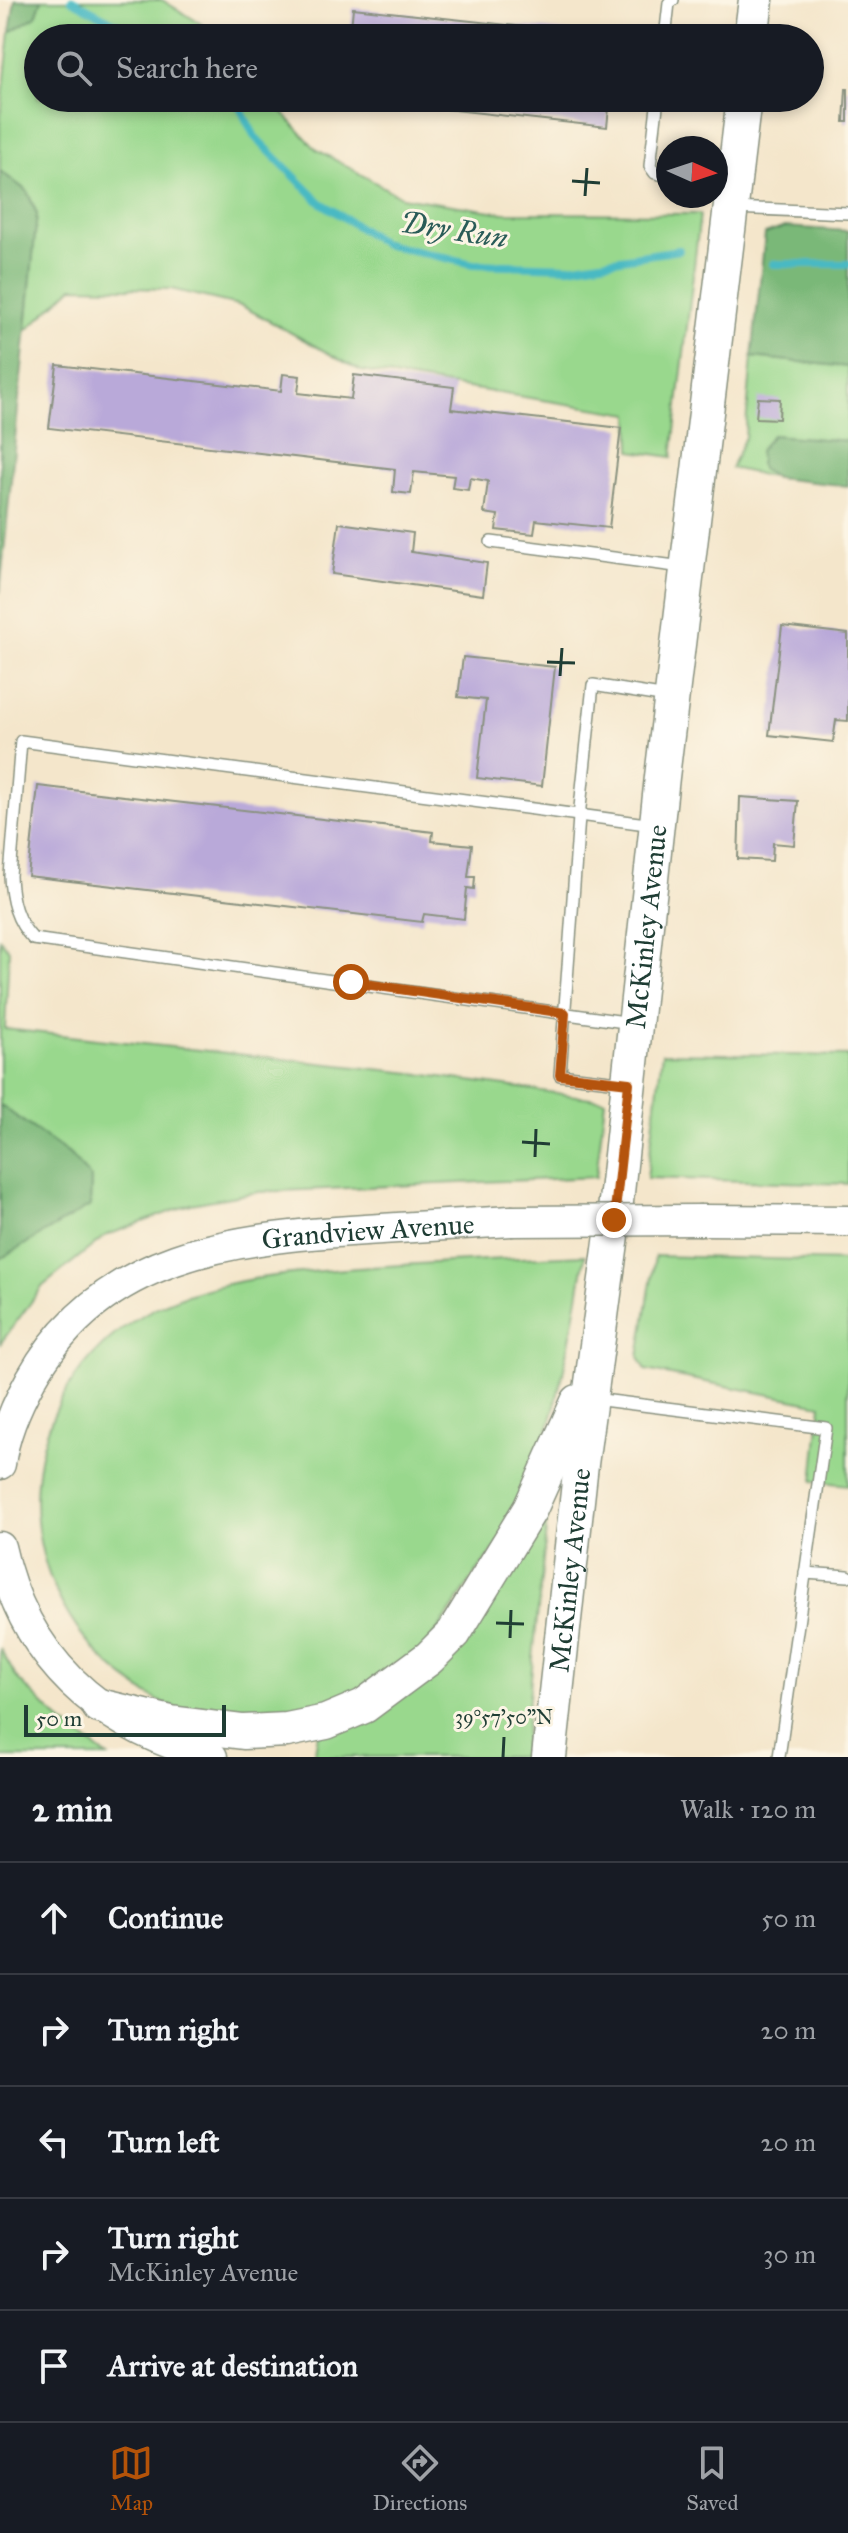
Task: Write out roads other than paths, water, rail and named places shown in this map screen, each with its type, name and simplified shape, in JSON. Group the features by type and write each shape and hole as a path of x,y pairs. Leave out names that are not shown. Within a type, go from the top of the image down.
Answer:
{"main road":[{"path":"753,24 756,0"},
{"name":"McKinley Avenue","path":"549,1757 742,112"},
{"name":"Grandview Avenue","path":"0,1464 10,1419 38,1365 63,1330 118,1285 148,1270 202,1251 253,1239 511,1221 848,1221"},
{"path":"99,1706 171,1723 229,1730 287,1730 326,1722 364,1706 388,1690 429,1658 454,1633 473,1605 530,1509 594,1365"},
{"path":"0,1547 18,1607 56,1666 99,1706 172,1746 212,1757"}],"lane":[{"path":"667,24 669,3 673,0"},
{"path":"656,112 650,166 656,173"},
{"path":"730,194 848,213"},
{"path":"491,542 688,567"},
{"path":"629,1083 560,1075 579,817 593,685 672,698"},
{"path":"637,1023 33,939 25,930 11,898 21,741 657,826"},
{"path":"589,1399 826,1428 779,1757"},
{"path":"805,1573 848,1576"}],"waterway":[{"name":"Dry Run","path":"72,0 117,24"},
{"name":"Dry Run","path":"242,112 255,137 320,202 384,244 473,264 569,267 679,250"},
{"name":"Dry Run","path":"773,264 848,264"}]}
